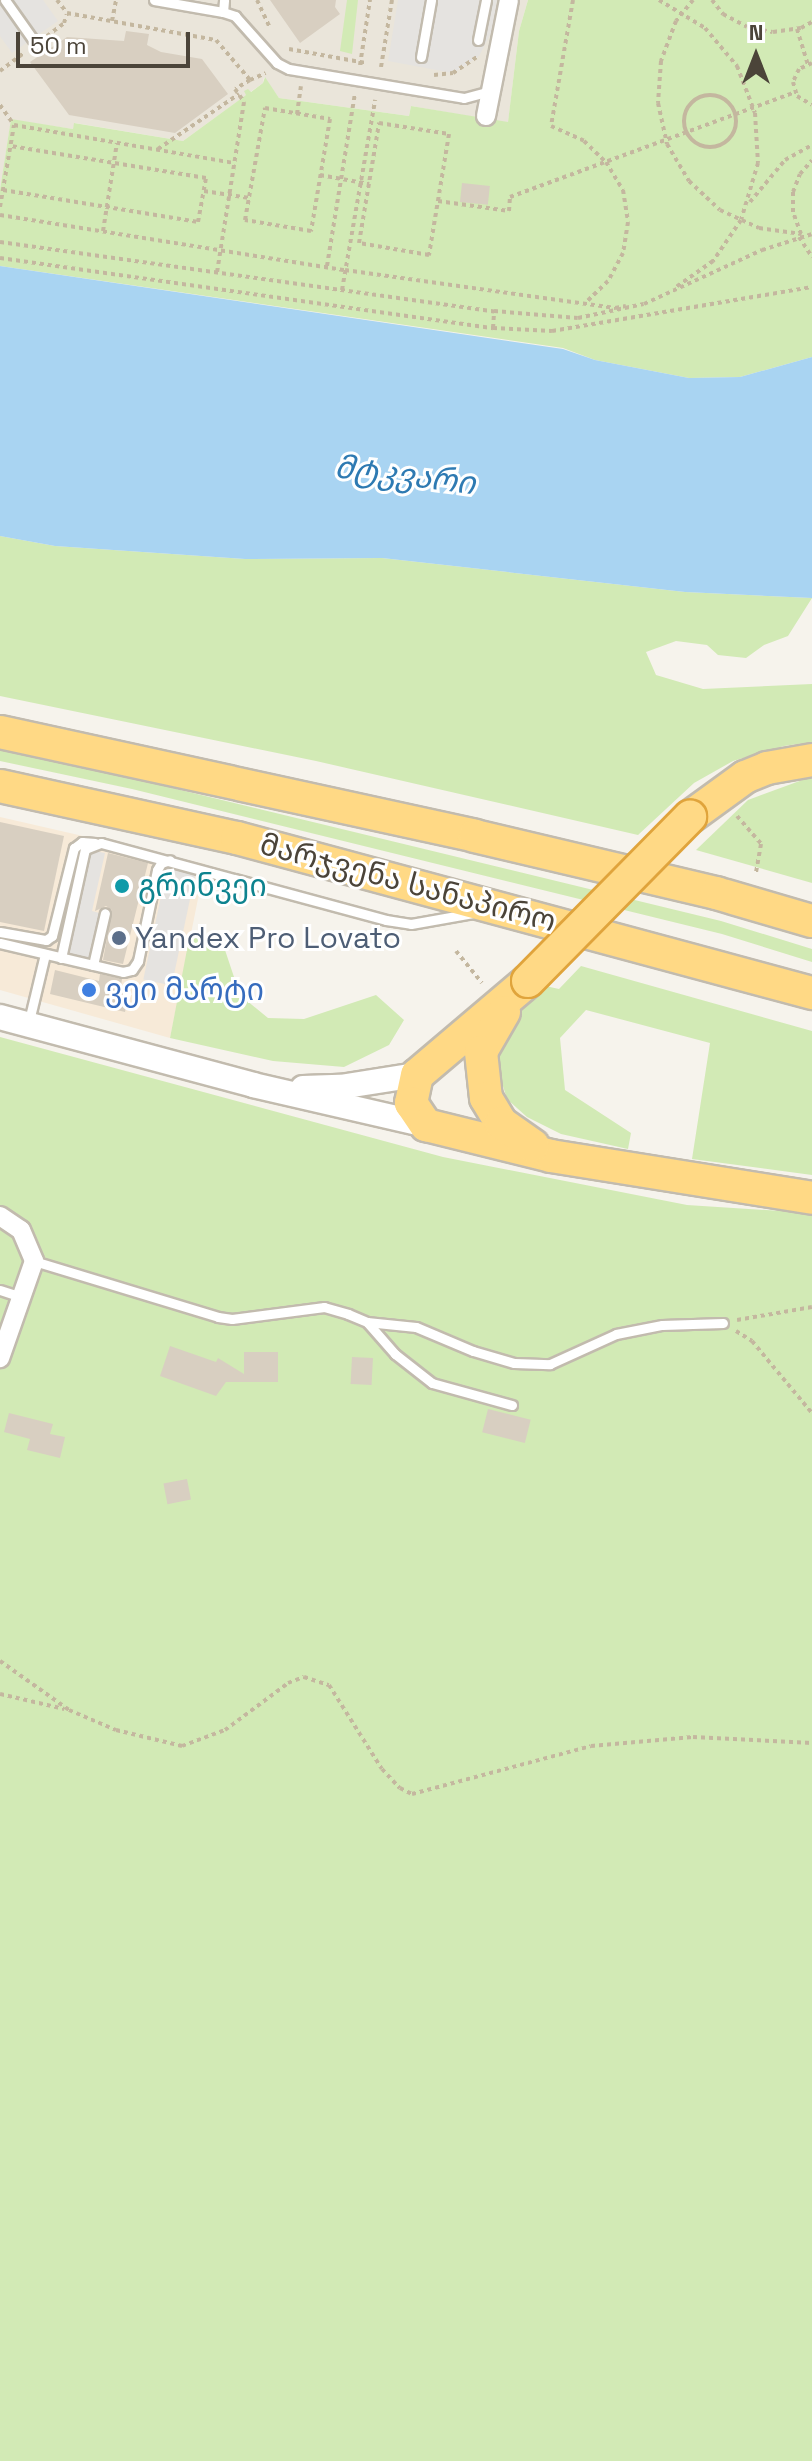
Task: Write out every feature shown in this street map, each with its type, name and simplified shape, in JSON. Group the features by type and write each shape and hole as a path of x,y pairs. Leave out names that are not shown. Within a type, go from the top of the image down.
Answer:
{"highway":[{"name":"მარჯვენა სანაპირო","path":"0,732 521,847 716,893 812,921"},
{"path":"812,760 767,768 745,777 690,817 528,981 427,1067 411,1087 411,1103 437,1129 551,1156 764,1193 812,1198"},
{"name":"მარჯვენა სანაპირო","path":"0,786 237,838 812,993"},
{"path":"717,965 765,995 812,1015"},
{"path":"437,1129 471,1124 483,1108 481,1052 486,1040 528,981"},
{"path":"427,1067 463,1061 483,1088 501,1123 551,1156"},
{"path":"764,1193 812,1189"}],"street":[{"path":"486,116 509,0"},
{"path":"0,1017 253,1085 437,1129"},
{"path":"253,1085 340,1087 427,1067"},
{"path":"0,1216 21,1230 34,1261 0,1358"}],"lane":[{"path":"5,0 36,44"},
{"path":"154,0 235,16 277,63 289,69 464,98 490,91"},
{"path":"223,12 224,0"},
{"path":"421,57 431,0"},
{"path":"478,40 486,0"},
{"path":"0,932 46,940 52,936 74,848 82,842 101,843 119,851 170,860 411,924 501,908"},
{"path":"61,958 85,849 101,843"},
{"path":"0,943 123,972 132,970 138,961 157,870 161,863 170,860"},
{"path":"93,965 105,913"},
{"path":"28,1025 45,954"},
{"path":"34,1261 218,1317 232,1319 324,1307 367,1322 416,1327 473,1351 514,1363 550,1364 616,1334 662,1325 723,1323"},
{"path":"0,1290 22,1297"},
{"path":"367,1322 395,1354 432,1383 512,1405"}],"path":[{"path":"57,0 67,13 216,40 250,80 235,89 244,102 217,273"},
{"path":"112,21 116,0"},
{"path":"257,0 277,40"},
{"path":"327,267 370,0"},
{"path":"342,290 392,0"},
{"path":"573,0 551,126 584,141 606,162 623,190 628,222 623,253 608,281 585,303"},
{"path":"659,0 705,28 737,66 753,108 758,163 741,220 713,261 668,293"},
{"path":"693,0 682,13 661,61 658,103 666,140 689,181 720,210 759,228 800,236"},
{"path":"712,0 723,14 747,27 773,32 797,29 812,22"},
{"path":"797,29 810,64 795,75 795,92 802,102 812,105"},
{"path":"283,46 395,68"},
{"path":"423,73 453,73 479,56"},
{"path":"297,114 301,86"},
{"path":"438,201 509,211 510,197 795,92"},
{"path":"158,149 239,94"},
{"path":"714,95 722,98 735,114 732,134 720,145 702,146 687,132 686,110 698,98 714,95"},
{"path":"0,105 14,125 0,207"},
{"path":"265,108 297,114 330,119 311,231 245,220 265,108"},
{"path":"379,123 449,134 438,201 429,255 359,243 379,123"},
{"path":"14,125 235,163"},
{"path":"103,231 117,143"},
{"path":"745,211 785,160 812,145"},
{"path":"3,190 198,222 204,191 206,178 11,146"},
{"path":"812,160 800,174 793,192 793,212 800,236 812,257"},
{"path":"320,175 369,184"},
{"path":"204,191 249,198"},
{"path":"0,215 345,270 615,308 644,304"},
{"path":"0,242 494,311 578,318 644,304 800,236 811,234"},
{"path":"0,258 493,328 552,331 812,287"},
{"path":"644,304 647,315"},
{"path":"493,328 494,311"},
{"path":"733,811 761,844 756,873"},
{"path":"456,951 486,989"},
{"path":"723,1323 812,1307"},
{"path":"723,1323 752,1341 812,1413"},
{"path":"0,1661 69,1710"},
{"path":"0,1694 69,1710 116,1730 182,1746 225,1730 288,1683 304,1677 329,1685 382,1769 400,1788 412,1794 591,1746 693,1737 812,1743"}],"shaded area":[{"path":"0,0 528,0 519,31 508,123 411,106 409,116 279,98 264,77 263,83 183,141 75,123 73,129 11,120 0,189"},
{"path":"0,0 43,0 58,21 12,53 0,36"},
{"path":"398,0 497,0 492,31 479,56 453,73 388,61"},
{"path":"0,817 205,864 170,1038 0,990"},
{"path":"89,850 105,853 92,911 107,915 96,964 65,957"},
{"path":"167,868 195,874 172,986 143,980"}],"green space":[{"path":"347,0 358,0 352,54 340,51"},
{"path":"528,0 812,0 812,357 740,377 689,378 595,360 563,348 0,266 0,189 11,119 73,129 74,123 183,141 246,95 244,91 248,89 251,92 263,83 265,77 279,98 409,116 411,106 508,122 519,31"},
{"path":"0,536 55,546 245,559 382,558 685,592 812,598 788,636 764,645 746,658 718,655 707,645 676,641 646,652 656,675 703,689 812,684 812,742 784,746 733,761 694,783 638,835 316,761 0,696"},
{"path":"0,750 131,778 721,921 812,949 812,962 722,934 132,789 0,761"},
{"path":"812,779 812,883 696,850 748,800"},
{"path":"190,934 224,947 240,995 268,1018 304,1019 376,995 404,1020 389,1045 344,1067 273,1061 170,1038"},
{"path":"581,966 812,1031 812,1175 692,1159 710,1043 586,1010 560,1038 565,1090 631,1133 628,1149 561,1134 527,1117 507,1099 498,1070 497,1053 507,1027 541,985 559,989"},
{"path":"0,1037 443,1157 687,1205 812,1213 812,2461 0,2461"}],"water":[{"name":"მტკვარი","path":"0,266 563,349 595,360 689,378 740,377 812,357 812,598 685,592 382,558 245,559 55,546 0,536"}],"building":[{"path":"270,0 336,0 335,7 340,14 300,43"},
{"path":"126,31 149,34 147,45 161,52 202,59 228,94 175,133 69,115 30,62 67,37 124,41"},
{"path":"462,183 490,186 488,205 460,202"},
{"path":"0,822 64,836 44,931 0,922"},
{"name":"გრინვეი","path":"108,853 148,863 123,964 103,960 112,910 106,906 95,911"},
{"path":"55,970 99,981 100,974 122,979 121,986 130,988 125,1012 50,994"},
{"path":"170,1346 216,1362 218,1358 244,1374 244,1352 278,1352 278,1382 226,1382 216,1396 160,1376"},
{"path":"352,1357 373,1358 372,1385 351,1384"},
{"path":"488,1409 531,1420 525,1443 482,1432"},
{"path":"9,1413 53,1424 50,1434 65,1437 60,1458 27,1450 30,1439 4,1432"},
{"path":"187,1479 191,1500 167,1504 163,1484"}],"place":[{"name":"გრინვეი","path":"122,886"},
{"name":"Yandex Pro Lovato","path":"119,938"},
{"name":"ვეი მარტი","path":"89,990"}]}
